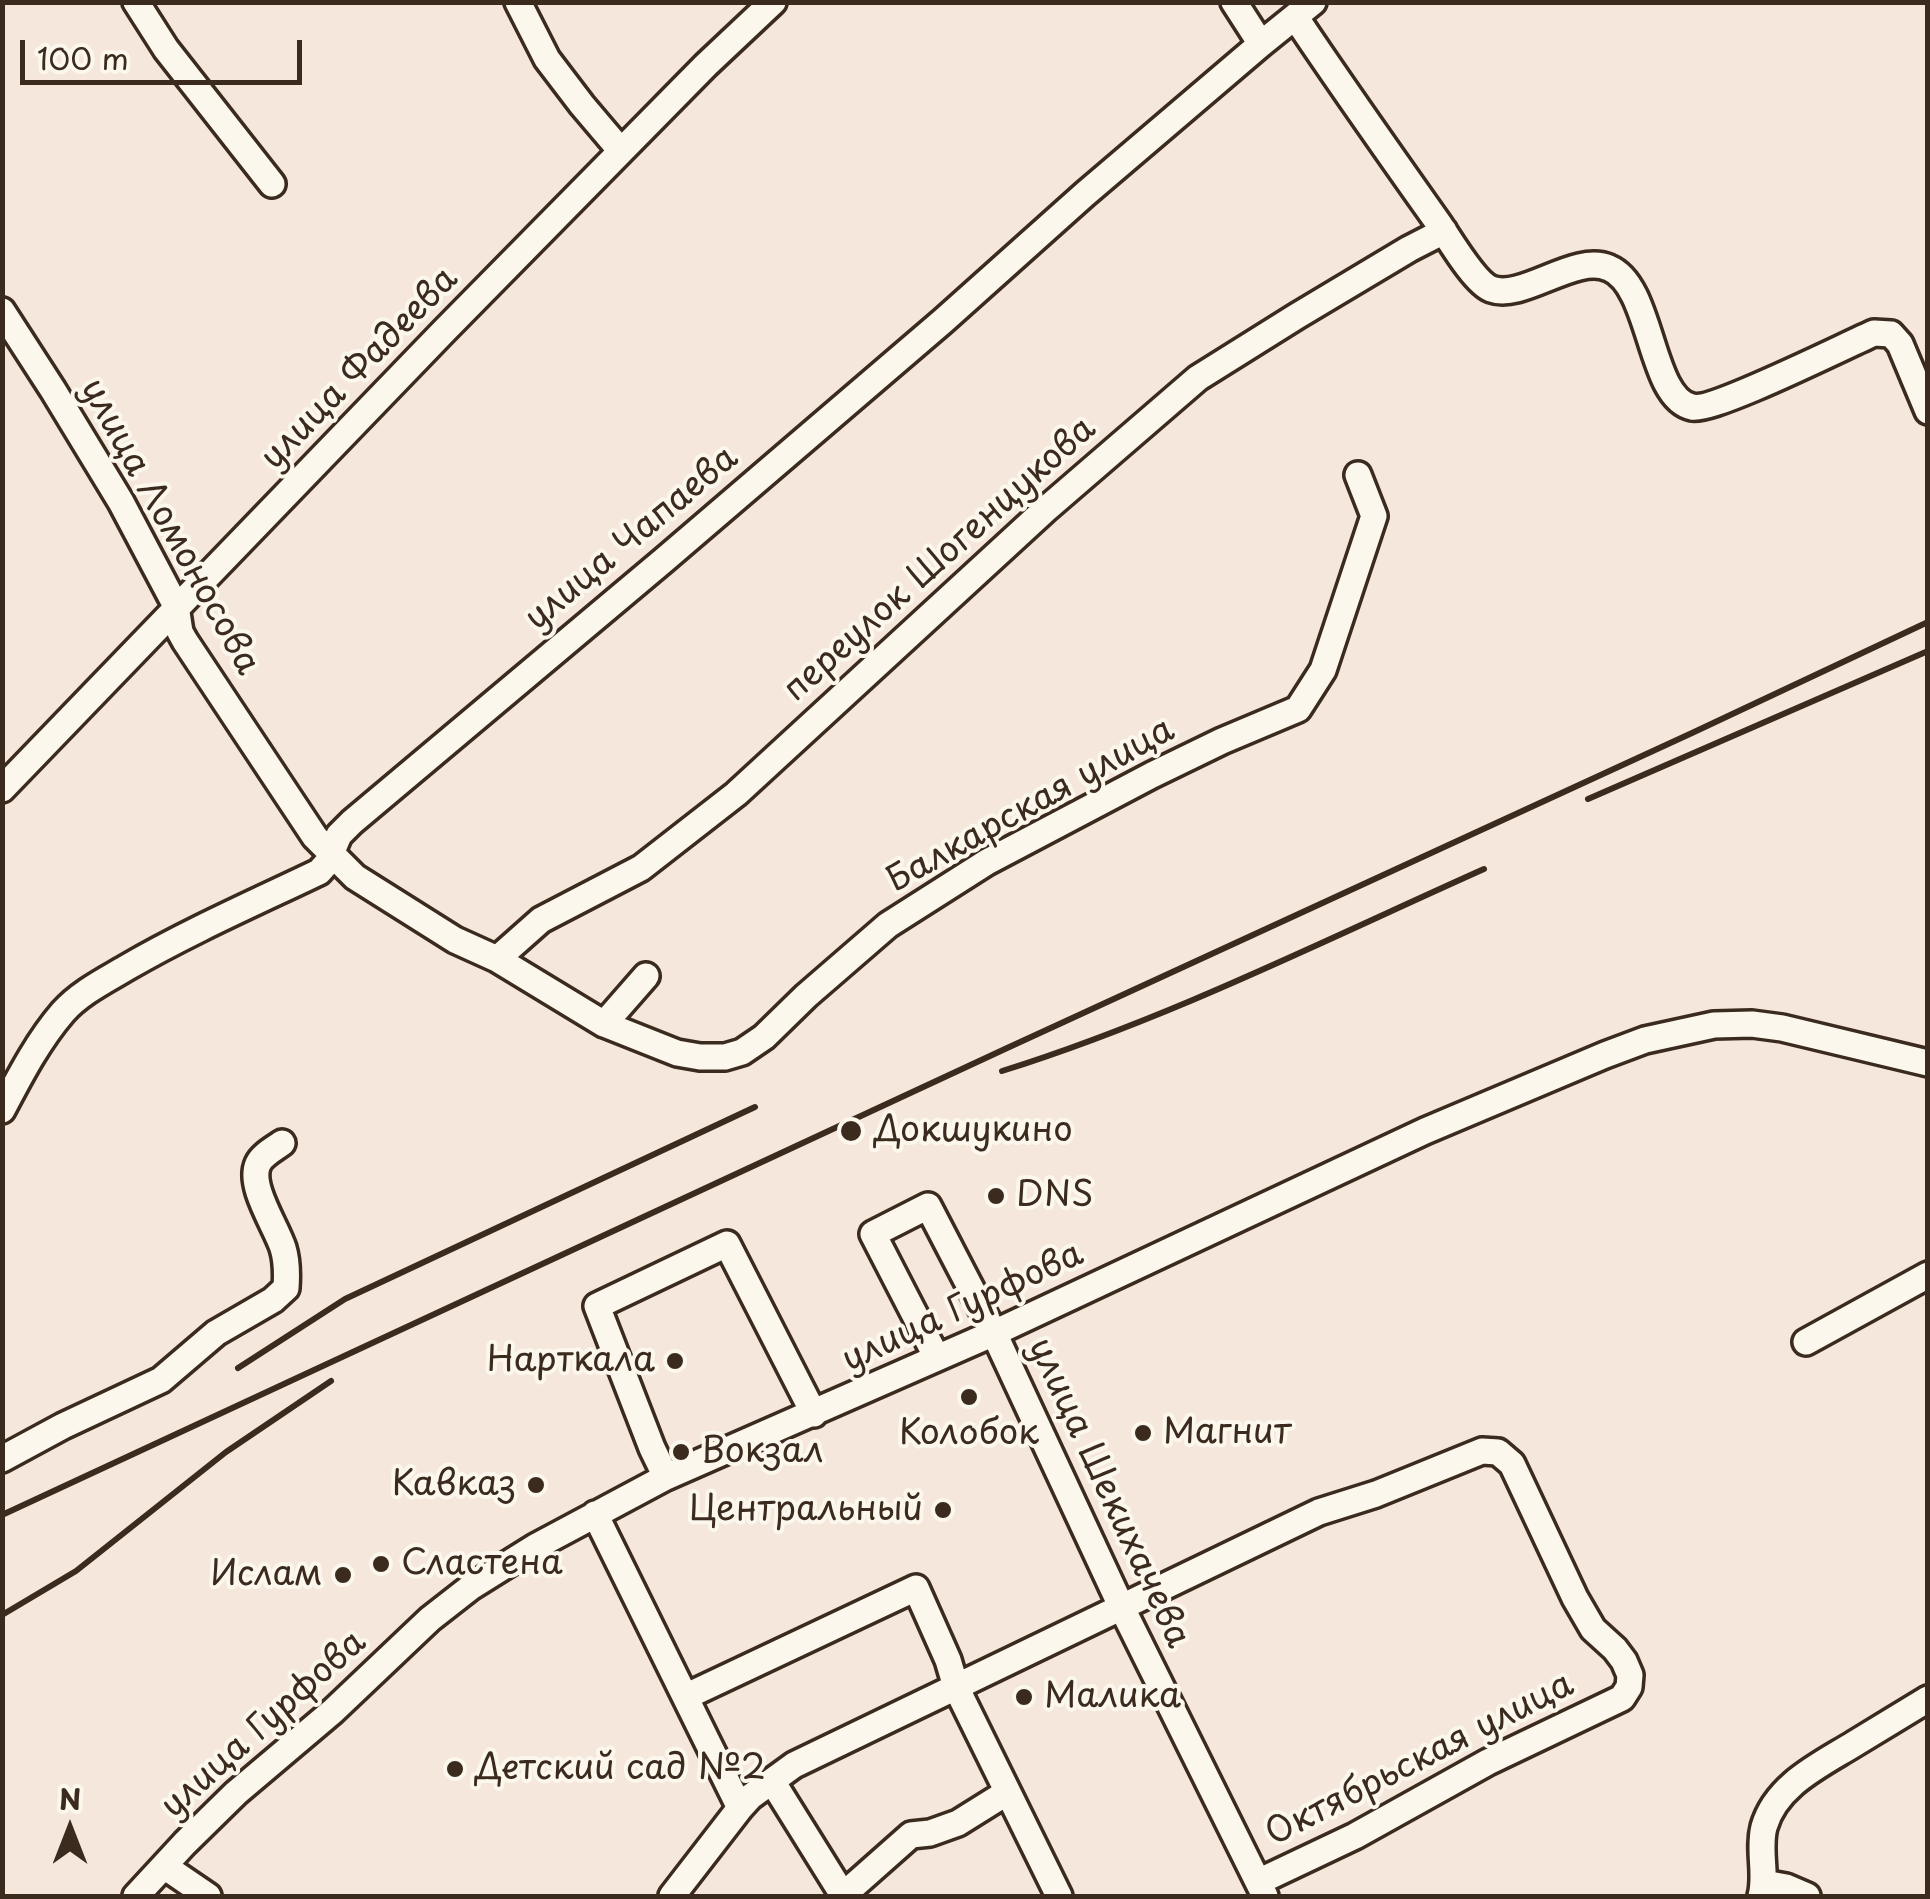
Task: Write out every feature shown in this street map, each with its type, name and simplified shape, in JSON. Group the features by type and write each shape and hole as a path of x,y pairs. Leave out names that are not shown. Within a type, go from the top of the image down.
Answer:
{"street":[{"path":"136,2 166,48 272,184"},
{"path":"518,2 547,59 622,151"},
{"name":"улица Фадеева","path":"2,789 706,65 773,2"},
{"path":"1234,2 1260,44"},
{"path":"1304,10 1444,231 1488,288 1517,288 1591,264 1610,268 1624,280 1638,305 1668,388 1691,407 1705,407 1745,391 1874,332 1891,334 1900,344 1928,411"},
{"name":"улица Чапаева","path":"2,1110 44,1038 81,996 142,959 319,872 352,822 664,560 1304,10"},
{"name":"переулок Шогенцукова","path":"497,958 541,920 641,868 736,794 1045,510 1198,378 1444,231"},
{"name":"улица Ломоносова","path":"2,312 121,502 176,606 185,641 315,837 354,877 454,940 497,958 604,1024"},
{"name":"Балкарская улица","path":"604,1024 677,1053 725,1057 742,1052 764,1037 888,925 987,862 1152,775 1298,709 1323,670 1374,516 1358,476"},
{"path":"604,1024 646,976"},
{"name":"улица Гурфова","path":"136,1896 236,1793 333,1711 430,1619 471,1587 535,1547 666,1477 994,1334 1425,1130 1645,1040 1714,1025 1752,1024 1928,1063"},
{"path":"2,1460 161,1380 216,1334 286,1288 284,1252 259,1193 256,1174 262,1158 282,1143"},
{"name":"улица Шекихачева","path":"937,1358 873,1234 928,1206 994,1334 1121,1606 1261,1889"},
{"path":"666,1477 596,1306 727,1244 814,1414"},
{"path":"1806,1342 1928,1275"},
{"name":"Октябрьская улица","path":"1121,1606 1320,1512 1482,1451 1498,1452 1512,1464 1593,1629 1624,1661 1630,1675 1622,1698 1488,1762 1261,1889"},
{"path":"595,1514 740,1808"},
{"path":"687,1696 916,1588 956,1687 1059,1896"},
{"path":"672,1896 750,1797 794,1765 1121,1606"},
{"path":"1807,1896 1786,1887 1762,1890 1761,1844 1770,1811 1804,1774 1928,1699"},
{"path":"772,1781 843,1896 911,1835 958,1823 1006,1793"},
{"path":"164,1866 208,1896"}],"railway":[{"path":"2,1515 1928,622"},
{"path":"1588,799 1928,651"},
{"path":"1002,1071 1186,1003 1484,869"},
{"path":"238,1368 345,1299 755,1107"},
{"path":"2,1615 76,1571 226,1452 331,1381"}],"place":[{"name":"Докшукино","path":"851,1131"},
{"name":"DNS","path":"996,1196"},
{"name":"Нарткала","path":"675,1361"},
{"name":"Колобок","path":"969,1397"},
{"name":"Магнит","path":"1143,1433"},
{"name":"Вокзал","path":"681,1452"},
{"name":"Кавказ","path":"536,1485"},
{"name":"Центральный","path":"943,1510"},
{"name":"Сластена","path":"381,1564"},
{"name":"Ислам","path":"343,1575"},
{"name":"Малика","path":"1024,1697"},
{"name":"Детский сад №2","path":"455,1769"}]}
